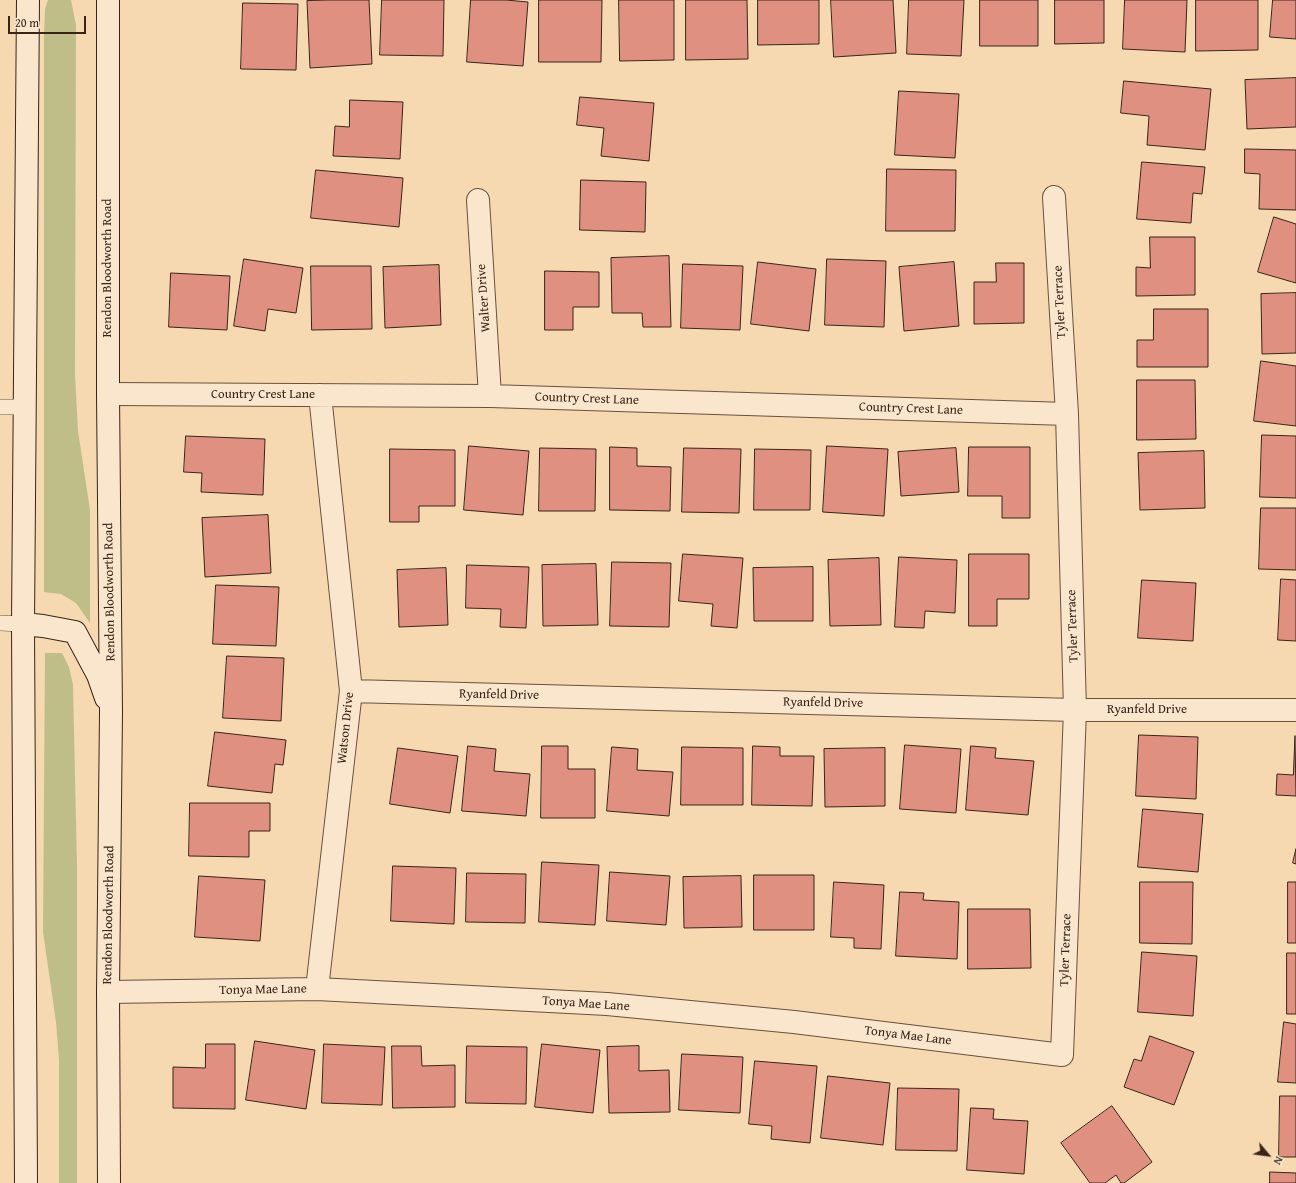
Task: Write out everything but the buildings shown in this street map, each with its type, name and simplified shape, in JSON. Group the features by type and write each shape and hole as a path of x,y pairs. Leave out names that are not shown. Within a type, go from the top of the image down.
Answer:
{"street":[{"path":"26,1183 23,624 28,0"},
{"name":"Rendon Bloodworth Road","path":"108,0 108,394 111,712 108,992 109,1183"},
{"name":"Tyler Terrace","path":"1054,197 1067,414 1075,710 1062,1055"},
{"name":"Walter Drive","path":"478,200 490,396"},
{"name":"Country Crest Lane","path":"108,394 490,396 1067,414"},
{"name":"Watson Drive","path":"317,989 351,692 320,395"},
{"path":"23,624 75,632 98,675 111,712"},
{"name":"Ryanfeld Drive","path":"351,692 1075,710 1296,710"},
{"name":"Tonya Mae Lane","path":"108,992 317,989 607,1004 794,1022 1062,1055"}],"lane":[{"path":"0,407 25,407"},
{"path":"0,623 23,624"}],"shaded area":[{"path":"48,0 71,0 76,25 75,375 78,431 90,510 90,623 76,603 61,594 44,592 44,35 45,9"},
{"path":"45,653 62,653 69,667 73,685 77,866 77,1183 59,1183 59,1060 56,1022 43,932"}]}
